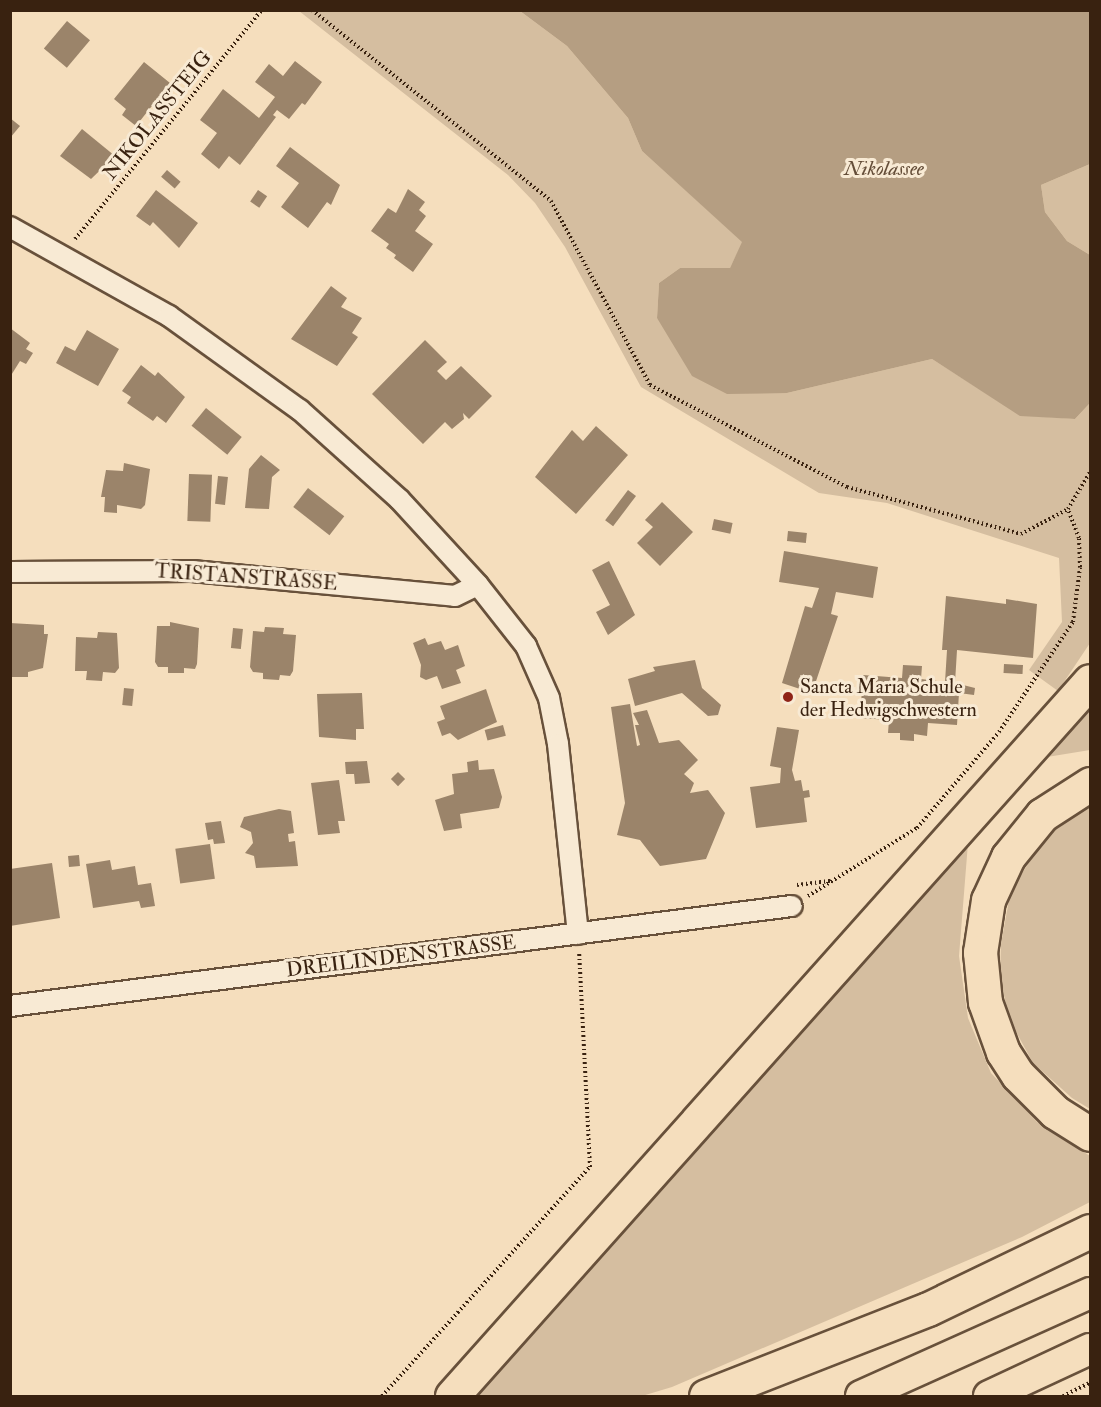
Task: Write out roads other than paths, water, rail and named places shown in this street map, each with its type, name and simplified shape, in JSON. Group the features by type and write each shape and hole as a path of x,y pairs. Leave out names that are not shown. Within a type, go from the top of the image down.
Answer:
{"highway":[{"path":"452,1396 1090,681"},
{"path":"1090,784 1042,816 1008,857 988,900 980,952 985,1002 1003,1052 1018,1075 1048,1106 1090,1134"},
{"path":"706,1396 928,1309 1090,1231"}],"main road":[{"path":"861,1396 1090,1293"},
{"path":"989,1396 1090,1349"}],"street":[{"path":"10,227 170,316 300,410 399,499 478,585 526,646 549,698 558,744 578,934"},
{"name":"TRISTANSTRASSE","path":"10,572 192,571 455,596 478,585"},
{"name":"DREILINDENSTRASSE","path":"10,1006 792,906"}],"water":[{"name":"Nikolassee","path":"520,11 1090,11 1090,164 1041,185 1045,212 1067,241 1090,255 1090,403 1075,419 1020,416 932,359 787,393 727,394 692,376 657,318 659,283 680,268 730,268 742,242 642,151 628,118 567,46"}],"place":[{"name":"Sancta Maria Schule der Hedwigschwestern","path":"788,697"}]}
